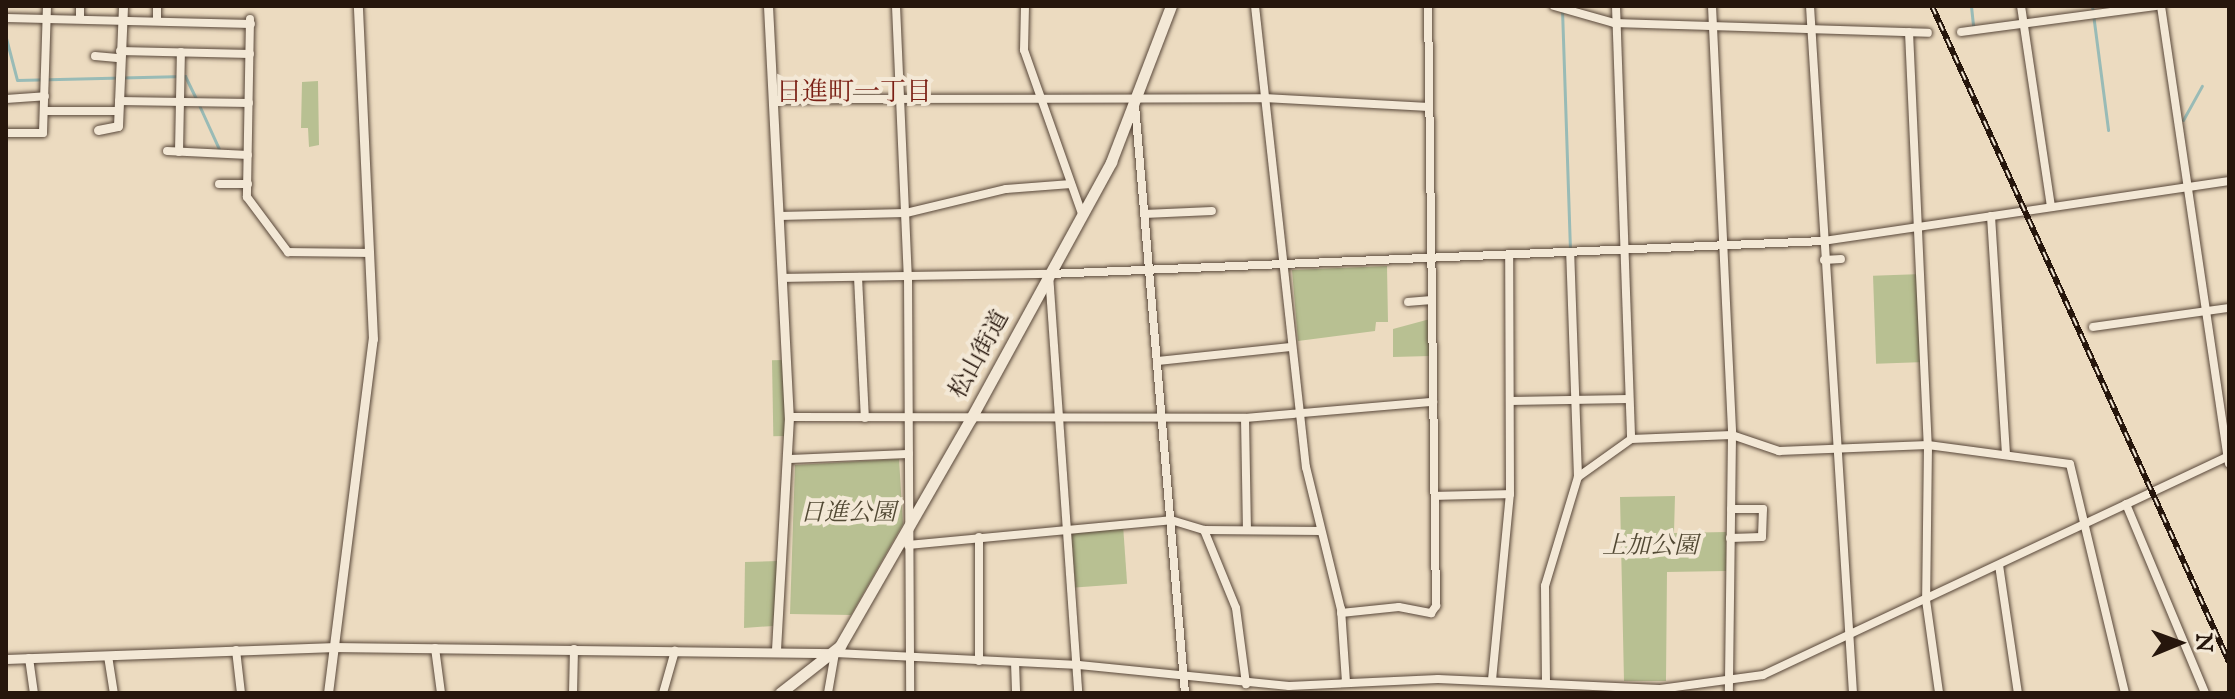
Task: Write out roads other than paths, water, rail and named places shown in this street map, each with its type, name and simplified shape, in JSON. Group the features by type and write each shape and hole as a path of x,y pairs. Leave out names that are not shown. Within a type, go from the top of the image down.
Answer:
{"main road":[{"name":"松山街道","path":"780,693 835,653 971,418 1082,214 1136,102 1171,6"}],"street":[{"path":"6,133 43,133 47,6"},
{"path":"80,6 80,19"},
{"path":"157,6 157,19"},
{"path":"328,693 368,405 368,253 358,6"},
{"path":"768,6 789,417 776,652"},
{"path":"896,6 897,97 908,276 910,693"},
{"path":"1025,6 1024,50 1082,214"},
{"path":"1255,6 1291,347 1321,531 1341,613 1346,683"},
{"path":"1341,613 1435,611 1428,6"},
{"path":"1554,6 1614,23 1928,33"},
{"path":"1616,6 1620,251 1631,439"},
{"path":"1712,6 1732,435 1729,693"},
{"path":"1810,6 1853,693"},
{"path":"2021,6 2051,207"},
{"path":"6,659 336,647 835,653 908,659 1079,665 1288,690 1385,681 1492,680 1661,691 1763,675 2126,504 2229,459 2192,187 2159,6 1961,32"},
{"path":"6,18 80,19 122,12 157,19 250,22 247,197 288,252 368,253"},
{"path":"98,130 118,126 122,12"},
{"path":"1909,32 1921,227 1928,445 1926,600 1939,693"},
{"path":"95,56 181,52 250,54"},
{"path":"179,152 181,52"},
{"path":"6,99 45,96"},
{"path":"773,100 1040,96 1136,102 1264,98 1429,107"},
{"path":"44,111 181,102 249,103"},
{"path":"1136,102 1185,693"},
{"path":"167,151 248,155"},
{"path":"782,278 1049,274 1823,241 2229,181"},
{"path":"219,184 248,184"},
{"path":"779,216 906,213 1006,189 1071,184"},
{"path":"1144,214 1212,211"},
{"path":"1991,216 2006,455"},
{"path":"1546,683 1545,586 1578,477 1570,253"},
{"path":"1492,680 1510,494 1509,256"},
{"path":"1824,260 1841,259"},
{"path":"1049,274 1064,418 1079,665 1078,693"},
{"path":"858,277 865,418"},
{"path":"1408,302 1431,300"},
{"path":"2093,327 2229,308"},
{"path":"1157,361 1291,347"},
{"path":"1510,401 1629,399"},
{"path":"789,417 1245,418 1433,402"},
{"path":"1245,418 1247,530"},
{"path":"1578,477 1631,439 1732,435 1779,451 1836,445 1928,445 2070,464 2125,693"},
{"path":"788,459 909,454"},
{"path":"1435,496 1510,494"},
{"path":"2126,504 2205,693"},
{"path":"1730,538 1762,537 1763,509 1731,509"},
{"path":"908,545 1171,520 1204,530 1321,531"},
{"path":"1204,530 1236,608 1246,684"},
{"path":"979,537 979,661"},
{"path":"1999,565 2018,693"},
{"path":"435,648 441,693"},
{"path":"573,693 574,649"},
{"path":"236,650 241,693"},
{"path":"663,693 675,651"},
{"path":"828,693 835,653"},
{"path":"108,656 114,693"},
{"path":"29,658 34,693"},
{"path":"1015,662 1016,693"},
{"path":"1383,693 1385,681"},
{"path":"1519,683 1521,693"}],"waterway":[{"path":"1971,6 1973,26"},
{"path":"2092,6 2108,130"},
{"path":"1562,9 1570,249"},
{"path":"6,38 17,80 185,76 196,99"},
{"path":"2183,120 2202,86"},
{"path":"199,105 219,149"}],"railway":[{"path":"1932,6 2229,662"}],"district":[{"name":"日進町一丁目","path":"854,93"}],"park label":[{"name":"日進公園","path":"848,514"},
{"name":"上加公園","path":"1650,547"}]}
